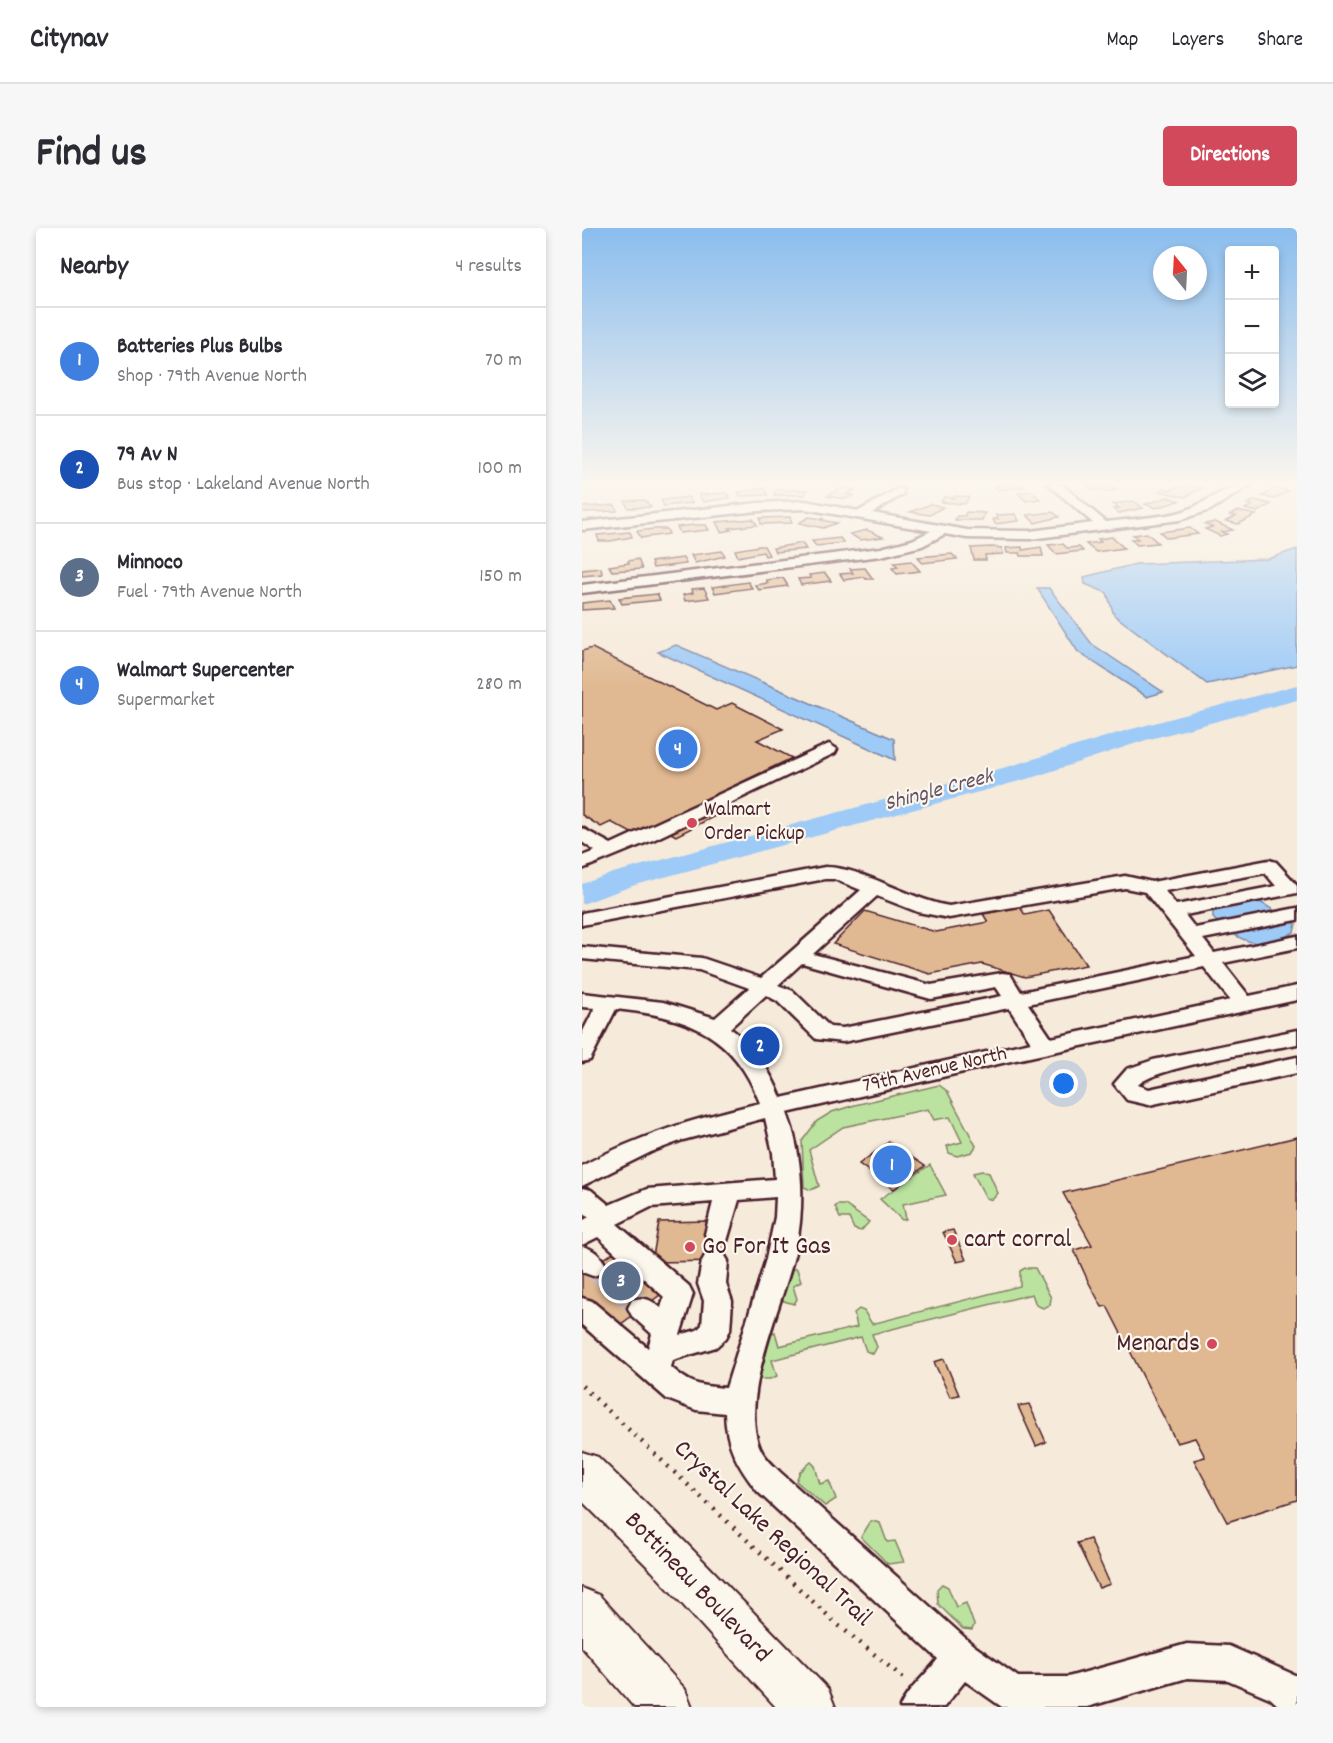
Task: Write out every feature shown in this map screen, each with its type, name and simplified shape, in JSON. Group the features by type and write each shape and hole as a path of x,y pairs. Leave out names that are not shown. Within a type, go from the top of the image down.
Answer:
{"highway":[{"name":"Bottineau Boulevard","path":"582,1471 668,1556 810,1707"},
{"path":"582,1611 667,1707"}],"street":[{"path":"582,589 872,553"},
{"path":"582,863 830,749"},
{"path":"582,834 610,852"},
{"path":"582,919 825,873 837,873 925,908 949,912 1125,882 1152,888 1269,866 1290,889 1171,912"},
{"path":"717,1028 874,888"},
{"path":"1152,888 1244,1004"},
{"path":"1190,935 1297,914"},
{"path":"582,953 702,964 785,996 824,1034 843,1035 1297,942"},
{"path":"798,956 931,992 1002,979 1045,1047"},
{"name":"79th Avenue North","path":"582,1177 645,1145 715,1121 948,1067 1297,993"},
{"path":"582,1000 672,1012 705,1021 726,1033 746,1052 774,1108 784,1148 787,1187 784,1243 741,1384 739,1417 745,1451 769,1482 961,1657 1013,1694 1068,1695 1187,1661 1229,1663 1282,1686 1297,1698"},
{"path":"584,1047 609,1002"},
{"path":"1297,1037 1161,1065 1135,1074 1126,1084 1132,1093 1149,1097 1297,1065"},
{"path":"596,1225 652,1197 787,1187"},
{"path":"582,1309 662,1351 706,1339 716,1330 718,1301 712,1284 721,1215 729,1193"},
{"path":"582,1197 596,1225 679,1294 662,1351"},
{"path":"642,1308 677,1390 696,1398 740,1402"},
{"path":"923,1702 961,1657"}],"path":[{"name":"Crystal Lake Regional Trail","path":"582,1386 923,1702"}],"green space":[{"path":"939,1085 947,1091 976,1146 972,1152 957,1156 949,1153 947,1146 962,1142 950,1117 934,1120 928,1109 843,1127 809,1150 819,1186 811,1190 804,1187 802,1141 817,1121 832,1112 855,1105"},
{"path":"930,1165 946,1195 903,1204 906,1219 902,1220 880,1199"},
{"path":"982,1171 989,1173 998,1193 992,1200 986,1198 973,1173"},
{"path":"845,1205 869,1222 861,1231 854,1229 849,1218 840,1218 835,1207"},
{"path":"1025,1268 1035,1268 1051,1298 1050,1305 1043,1308 1036,1305 1032,1294 872,1334 877,1347 873,1354 866,1351 861,1337 772,1360 777,1376 770,1379 759,1379 757,1368 767,1335 775,1332 779,1346 857,1327 854,1313 859,1309 864,1311 872,1324 1020,1286 1020,1271"},
{"path":"792,1269 797,1269 801,1282 793,1286 797,1299 794,1304 784,1301 780,1296 787,1273"},
{"path":"811,1462 815,1466 820,1484 829,1481 836,1499 825,1506 796,1481 800,1472"},
{"path":"871,1521 880,1523 887,1542 895,1541 904,1562 888,1564 861,1537"},
{"path":"942,1584 948,1587 956,1607 966,1603 974,1625 972,1630 963,1629 938,1604 937,1589"}],"water":[{"path":"1285,553 1297,553 1297,665 1207,684 1114,615 1107,593 1085,584 1084,577 1136,564 1268,559"},
{"path":"1037,588 1049,588 1092,644 1163,692 1147,697 1078,652"},
{"path":"676,645 894,739 895,760 658,652"},
{"path":"1228,894 1249,895 1296,924 1294,932 1272,942 1261,943 1251,942 1232,934 1213,918 1213,902"}],"building":[{"path":"723,553 725,556 695,563 691,555"},
{"path":"736,553 758,553 738,557"},
{"path":"972,553 1003,553 985,555 986,560 974,560"},
{"path":"1020,553 1042,553 1043,556 1021,556"},
{"path":"952,554 957,559 922,563 918,557"},
{"path":"683,558 686,564 653,568 651,562"},
{"path":"638,559 642,569 612,571 609,566 629,563 628,561"},
{"path":"911,561 920,571 897,574 892,568 898,567 894,563"},
{"path":"601,568 602,574 582,576 582,570"},
{"path":"865,568 873,579 864,577 844,580 840,574 853,573 850,569"},
{"path":"825,573 831,581 801,585 798,579 811,578 809,575"},
{"path":"783,578 788,586 759,590 755,585 768,583 766,580"},
{"path":"748,582 752,588 715,593 712,587"},
{"path":"704,588 709,598 685,601 683,595 693,593 692,589"},
{"path":"657,594 660,600 622,604 619,598"},
{"path":"610,600 614,608 582,610 582,603"},
{"path":"592,648 716,710 732,703 783,729 757,740 792,758 633,834 611,822 601,827 582,815 582,651"},
{"name":"Walmart Order Pickup","path":"709,811 717,815 676,836 667,831"},
{"path":"1020,907 1025,915 1049,910 1086,965 1025,977 982,964 930,974 833,944 865,911 936,932 988,922 983,914"},
{"name":"Menards","path":"1297,1137 1297,1500 1227,1522 1194,1460 1205,1457 1195,1438 1177,1443 1107,1306 1102,1307 1088,1281 1074,1250 1092,1245 1063,1193"},
{"path":"889,1142 925,1166 894,1189 859,1164"},
{"name":"Go For It Gas","path":"711,1221 728,1234 724,1261 652,1262 659,1222"},
{"name":"cart corral","path":"953,1230 966,1260 957,1262 943,1232"},
{"path":"620,1248 668,1289 617,1327 582,1296 582,1274"},
{"path":"944,1359 959,1395 950,1397 934,1362"},
{"path":"1029,1404 1046,1442 1036,1446 1018,1406"},
{"path":"1090,1539 1110,1584 1099,1588 1077,1543"}],"waterway":[{"name":"Shingle Creek","path":"582,895 624,879 1024,771 1137,735 1297,692"}],"tunnel":[{"path":"593,1266 642,1308"}],"place":[{"name":"Walmart Supercenter","path":"678,749"},
{"name":"Walmart Order Pickup","path":"692,823"},
{"name":"79 Av N","path":"760,1046"},
{"name":"Batteries Plus Bulbs","path":"892,1165"},
{"name":"cart corral","path":"952,1240"},
{"name":"Go For It Gas","path":"690,1247"},
{"name":"Minnoco","path":"621,1281"},
{"name":"Menards","path":"1212,1344"}]}
